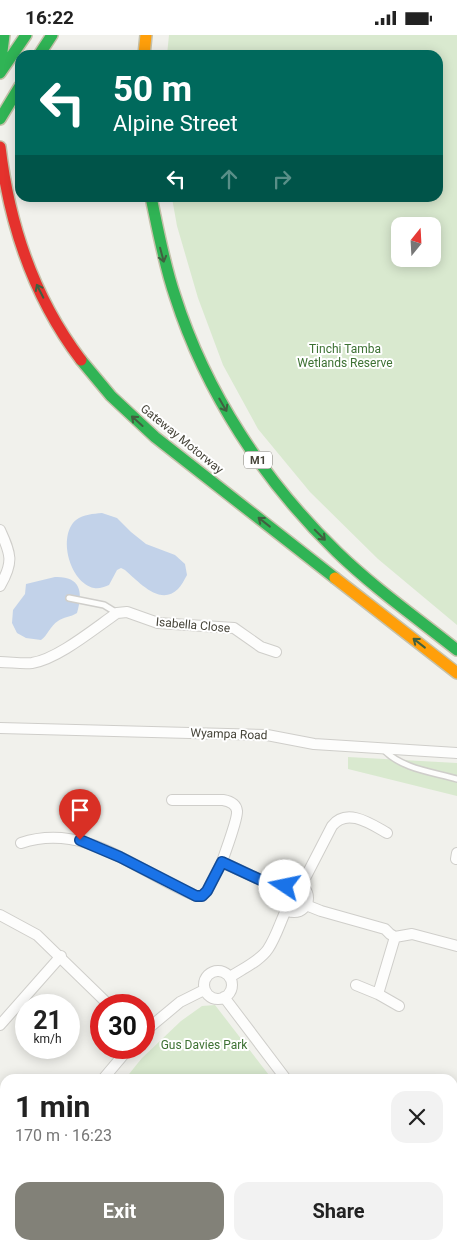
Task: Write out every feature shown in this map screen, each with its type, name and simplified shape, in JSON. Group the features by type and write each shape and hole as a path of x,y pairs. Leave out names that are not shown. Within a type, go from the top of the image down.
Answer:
{"highway":[{"path":"0,68 4,35"},
{"path":"16,50 26,35"},
{"path":"42,50 52,35"},
{"path":"144,50 146,35"},
{"path":"0,73 15,51"},
{"path":"0,119 15,94"},
{"name":"Gateway Motorway","path":"0,147 5,188 29,266 54,317 72,348 98,382 155,437 457,673"},
{"name":"M1","path":"151,203 161,252 171,287 197,356 228,415 260,464 293,505 338,552 361,573 457,650"}],"street":[{"path":"0,530 10,552 8,573 0,586"},
{"name":"Isabella Close","path":"117,613 127,612 158,623 234,628 261,647 276,652"},
{"path":"0,662 31,663 44,659 63,649 117,613"},
{"name":"Wyampa Road","path":"0,728 267,735 314,744 457,753"},
{"path":"21,843 44,837 67,837 80,840 120,857 196,896 202,896 207,891 222,862 237,815 235,805 223,799 172,800"},
{"path":"301,886 332,826 337,820 353,817 388,833"},
{"path":"222,862 282,890"},
{"path":"290,884 301,886 308,894 306,905 298,912 286,910 280,901 282,890 290,884"},
{"path":"306,905 381,928 395,937 412,934 457,946"},
{"path":"230,977 268,950 278,932 286,910"},
{"path":"0,915 37,935 61,956 98,994"},
{"path":"378,994 395,937"},
{"path":"0,1025 61,956"},
{"path":"222,971 230,977 232,982 232,988 224,997 215,998 204,990 205,979 212,972 222,971"},
{"path":"356,985 378,994 399,1006"},
{"path":"155,1023 180,1001 204,990"},
{"path":"224,997 282,1074"},
{"path":"107,1074 120,1059"}],"lane":[{"path":"69,598 104,605 117,613"},
{"path":"384,749 390,757 406,765 457,779"}],"green space":[{"name":"Tinchi Tamba Wetlands Reserve","path":"169,35 457,35 457,625 378,559 310,492 258,429 223,365 198,298 177,226 173,202 443,202 443,50 168,50"},
{"path":"348,757 457,763 457,796 348,769"},
{"name":"Gus Davies Park","path":"215,1005 268,1074 129,1074 141,1059 155,1059 155,1046 181,1021 202,1006"}],"water":[{"path":"102,513 117,518 146,544 175,555 185,564 187,575 178,589 171,594 157,594 143,586 121,568 117,570 109,585 102,588 94,588 78,578 69,558 67,547 70,527 76,520 82,517"},
{"path":"55,577 70,579 78,586 80,598 77,613 55,623 41,640 26,638 17,633 12,623 13,610 25,594 26,584"}],"traffic: fast":[{"path":"0,68 4,35"},
{"path":"16,50 26,35"},
{"path":"42,50 52,35"},
{"path":"0,73 15,51"},
{"path":"0,119 15,94"},
{"path":"152,202 168,272 188,332 203,367 240,434 285,496 337,552 381,590 457,650"},
{"path":"81,360 111,396 155,437 335,578"}],"traffic: slow":[{"path":"144,50 146,35"},
{"path":"335,578 457,673"}],"traffic: jam":[{"path":"0,147 10,204 26,259 50,311 64,336 81,360"}],"route":[{"path":"80,840 120,857 196,896 202,896 207,891 222,862 282,890 285,886"}]}
